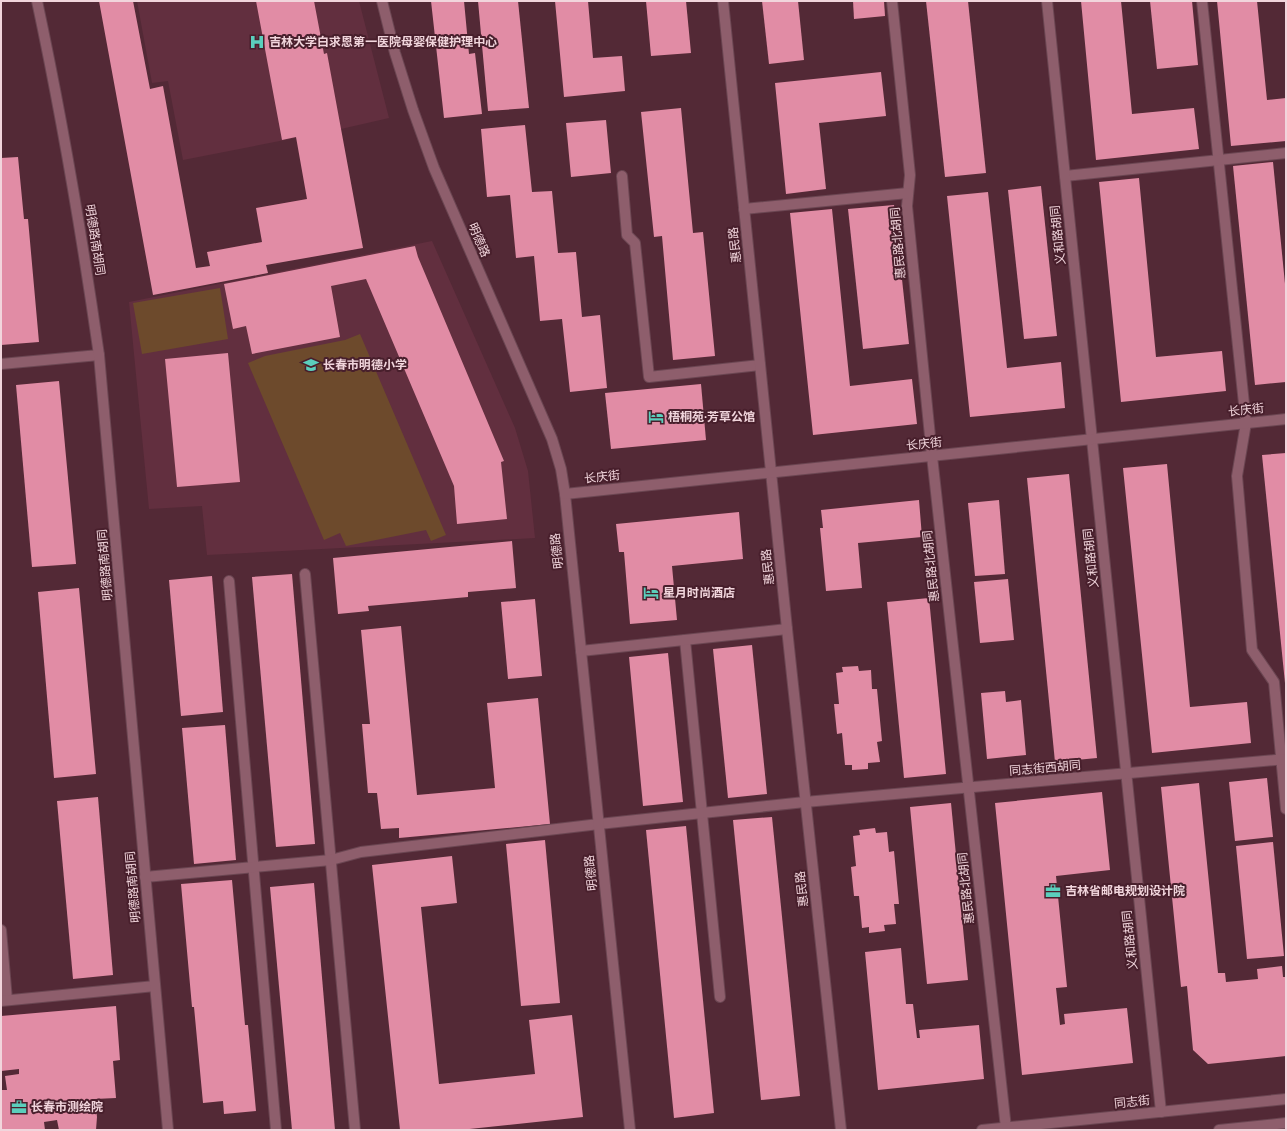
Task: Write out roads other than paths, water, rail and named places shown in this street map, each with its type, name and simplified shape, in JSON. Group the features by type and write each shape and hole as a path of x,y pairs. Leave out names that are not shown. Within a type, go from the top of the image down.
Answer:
{"street":[{"name":"明德路南胡同","path":"38,1 82,236 99,355 168,1130"},
{"name":"明德路","path":"382,1 395,54 413,110 446,195 552,439 561,470 565,494 630,1130"},
{"name":"惠民路","path":"723,1 805,802 841,1130"},
{"name":"惠民路北胡同","path":"892,1 910,175 907,214 932,456 1006,1128"},
{"name":"义和路胡同","path":"1047,1 1161,1112"},
{"path":"1202,1 1246,423 1237,476 1252,650 1274,682 1284,759 1286,809"},
{"path":"1065,176 1286,153"},
{"path":"622,176 627,235 635,243 649,377 760,365"},
{"path":"744,209 908,193"},
{"path":"1,364 99,355"},
{"name":"长庆街","path":"565,494 1286,419"},
{"path":"305,574 332,860 355,1130"},
{"path":"228,581 276,1130"},
{"path":"581,651 787,629"},
{"path":"685,640 720,997"},
{"name":"同志街西胡同","path":"145,877 332,860 361,852 805,802 1284,759"},
{"path":"1,930 4,1001 155,986"},
{"name":"同志街","path":"982,1130 1286,1099"},
{"path":"1219,1130 1286,1123"}],"place":[{"name":"吉林大学白求恩第一医院母婴保健护理中心","path":"257,42"},
{"name":"长春市明德小学","path":"311,365"},
{"name":"梧桐苑·芳草公馆","path":"656,417"},
{"name":"星月时尚酒店","path":"651,593"},
{"name":"吉林省邮电规划设计院","path":"1053,891"},
{"name":"长春市测绘院","path":"19,1107"}]}
